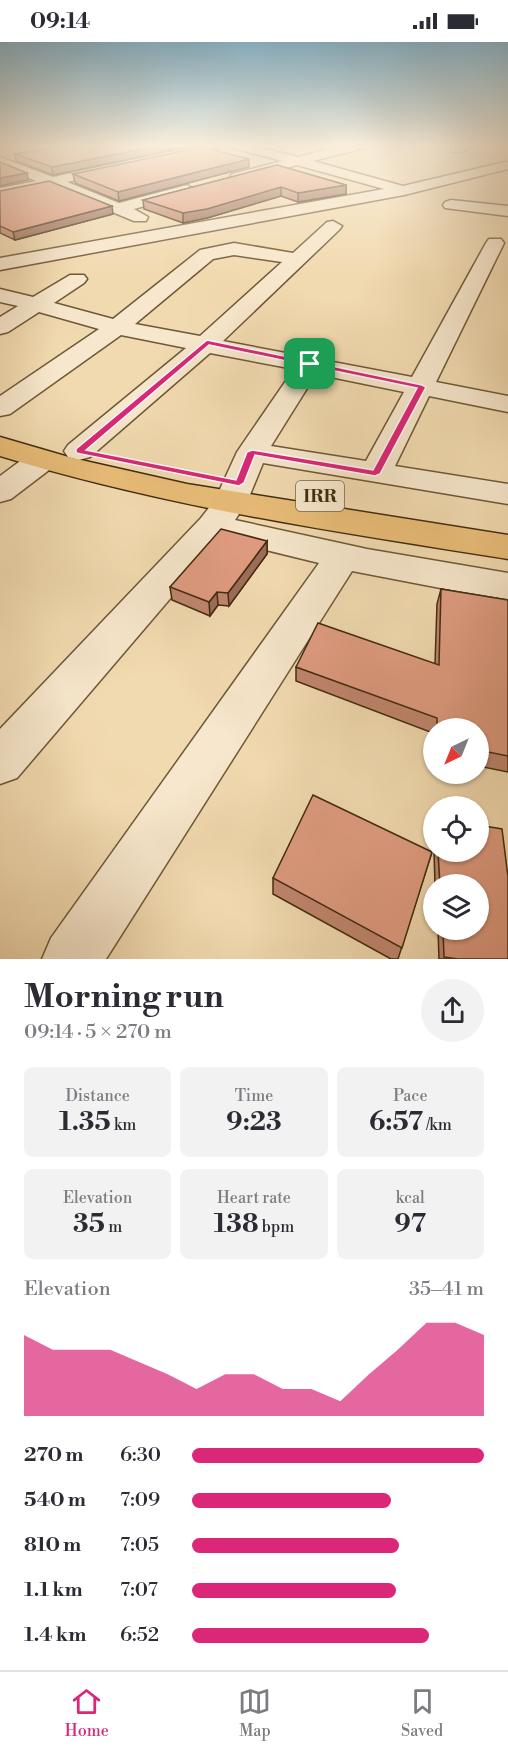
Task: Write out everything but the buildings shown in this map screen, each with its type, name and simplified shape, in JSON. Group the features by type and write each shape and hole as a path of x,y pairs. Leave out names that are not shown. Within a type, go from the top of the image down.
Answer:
{"main road":[{"name":"IRR","path":"0,429 79,451 227,504 508,524"},
{"name":"IRR","path":"0,446 42,460 227,504 508,547"}],"street":[{"path":"0,193 25,188"},
{"path":"68,188 177,233"},
{"path":"119,208 195,188"},
{"path":"395,188 404,190"},
{"path":"0,264 413,188"},
{"path":"450,205 508,211"},
{"path":"79,451 207,343 333,226"},
{"path":"375,474 495,243"},
{"path":"0,244 30,259"},
{"path":"0,408 117,327 207,254 234,249 297,259"},
{"path":"0,327 77,279"},
{"path":"0,295 117,327 508,404"},
{"path":"0,762 227,504 252,452 310,364"},
{"path":"252,452 508,494"},
{"path":"0,492 42,460"},
{"path":"227,504 342,557 508,587"},
{"path":"72,959 342,557"}],"route":[{"path":"207,343 310,364 422,387 375,474 252,452 239,483 79,451 207,343"}]}
